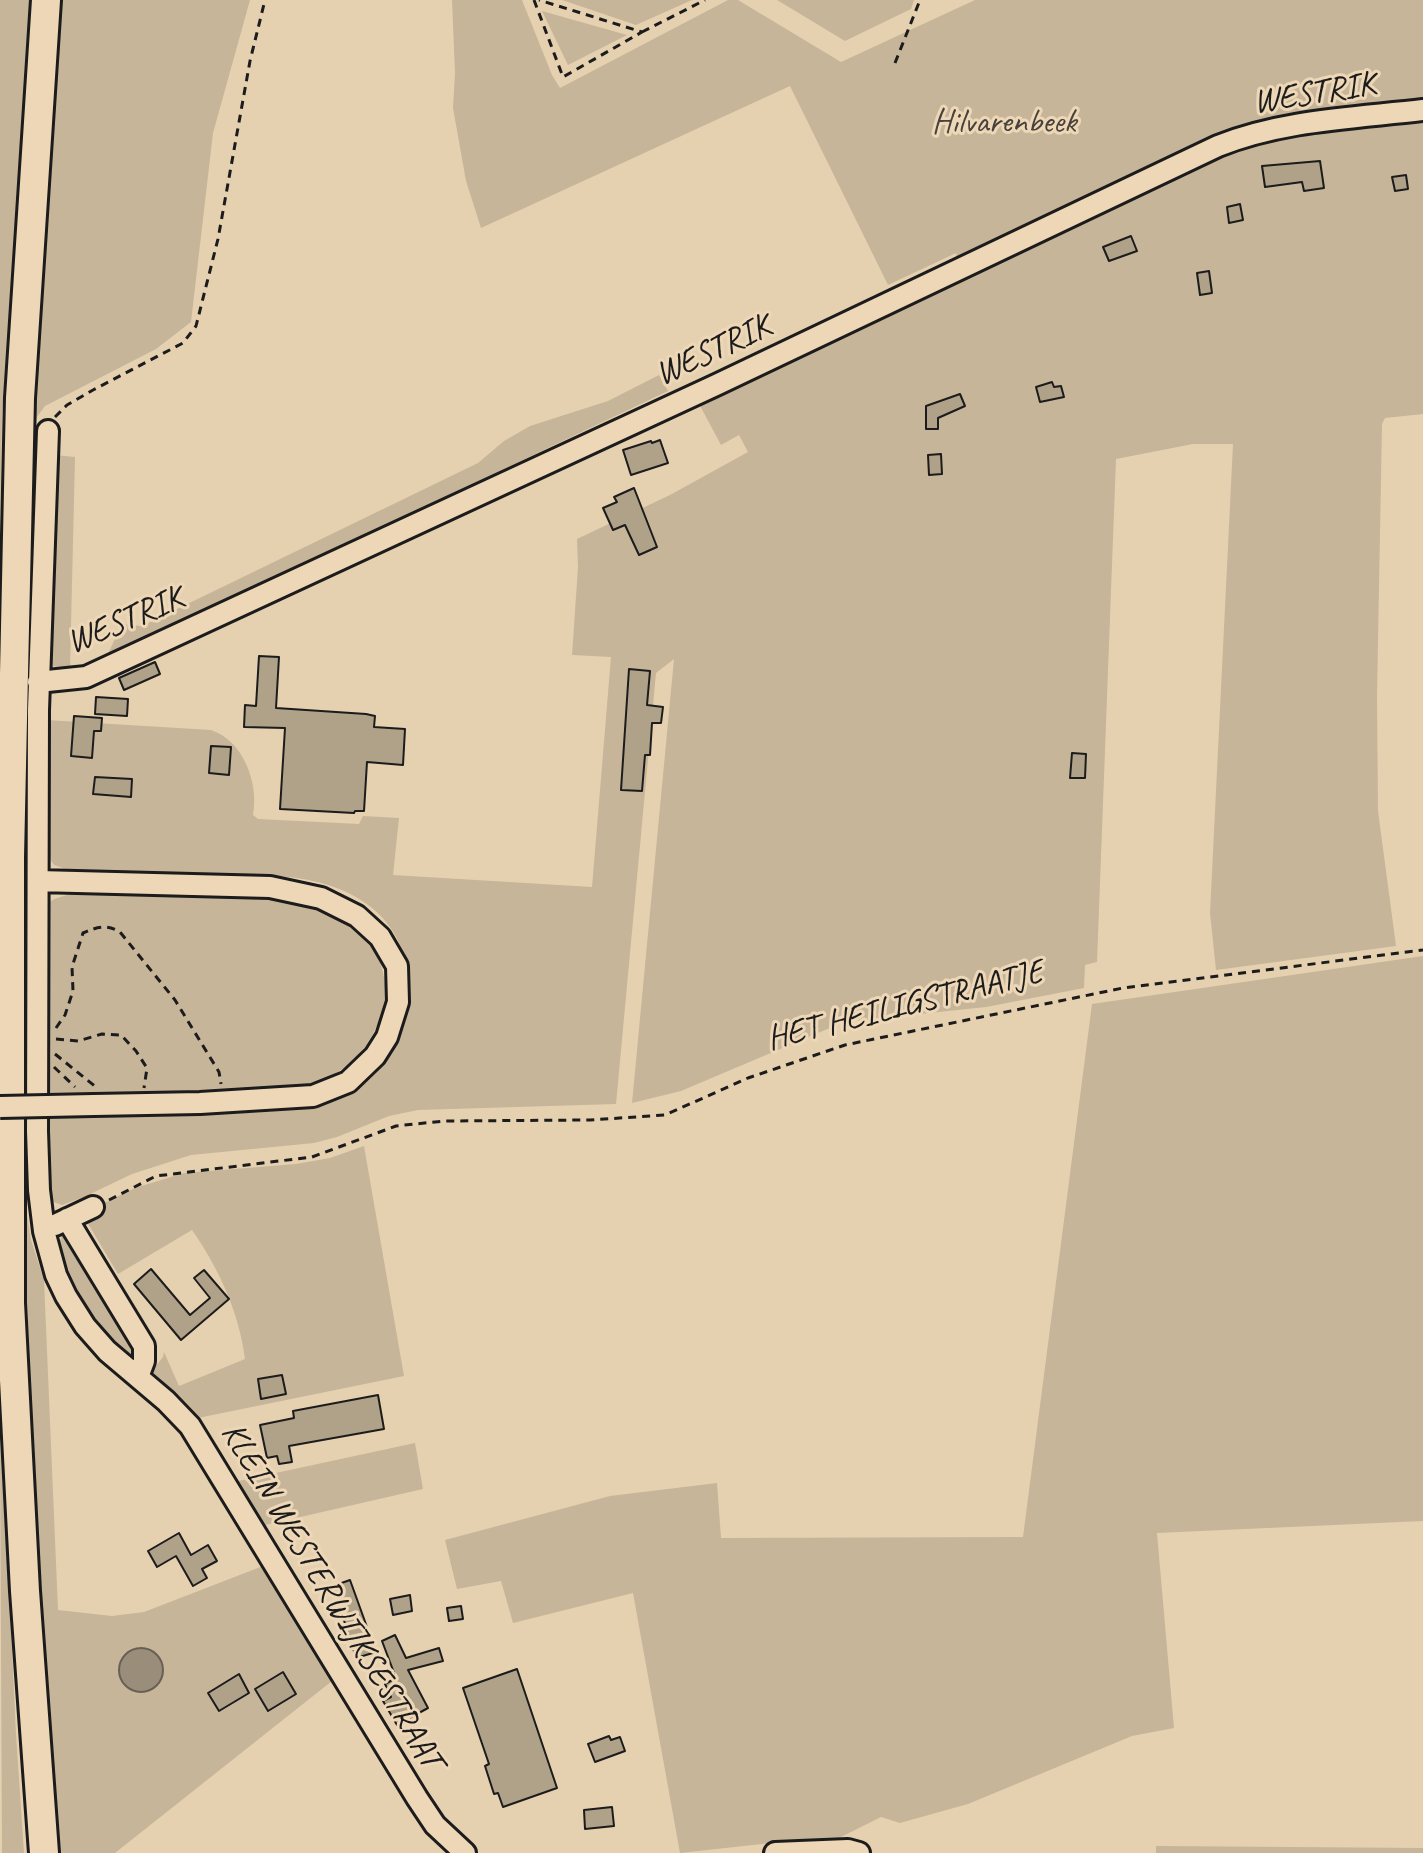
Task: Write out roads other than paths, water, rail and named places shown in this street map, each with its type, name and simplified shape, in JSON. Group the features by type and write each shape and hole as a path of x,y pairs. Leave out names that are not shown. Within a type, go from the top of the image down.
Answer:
{"highway":[{"path":"44,1853 25,1591 10,1303 10,857 20,398 46,0"}],"street":[{"name":"WESTRIK","path":"38,682 86,677 716,385 1218,146 1248,134 1288,126 1423,110"},
{"name":"KLEIN WESTERWIJKSESTRAAT","path":"48,431 38,682 37,1042 39,1190 44,1231 56,1275 85,1326 107,1351 179,1413 208,1453 417,1798 435,1825 465,1853"},
{"path":"0,1107 96,1097 224,1102 313,1096 348,1082 375,1056 387,1037 398,1002 397,966 380,937 357,916 321,898 270,887 38,881"},
{"path":"44,1231 93,1207"},
{"path":"67,1219 144,1346 144,1361 138,1377"},
{"path":"775,1853 821,1850 859,1853"}],"park label":[{"name":"Hilvarenbeek","path":"1004,123"}]}
